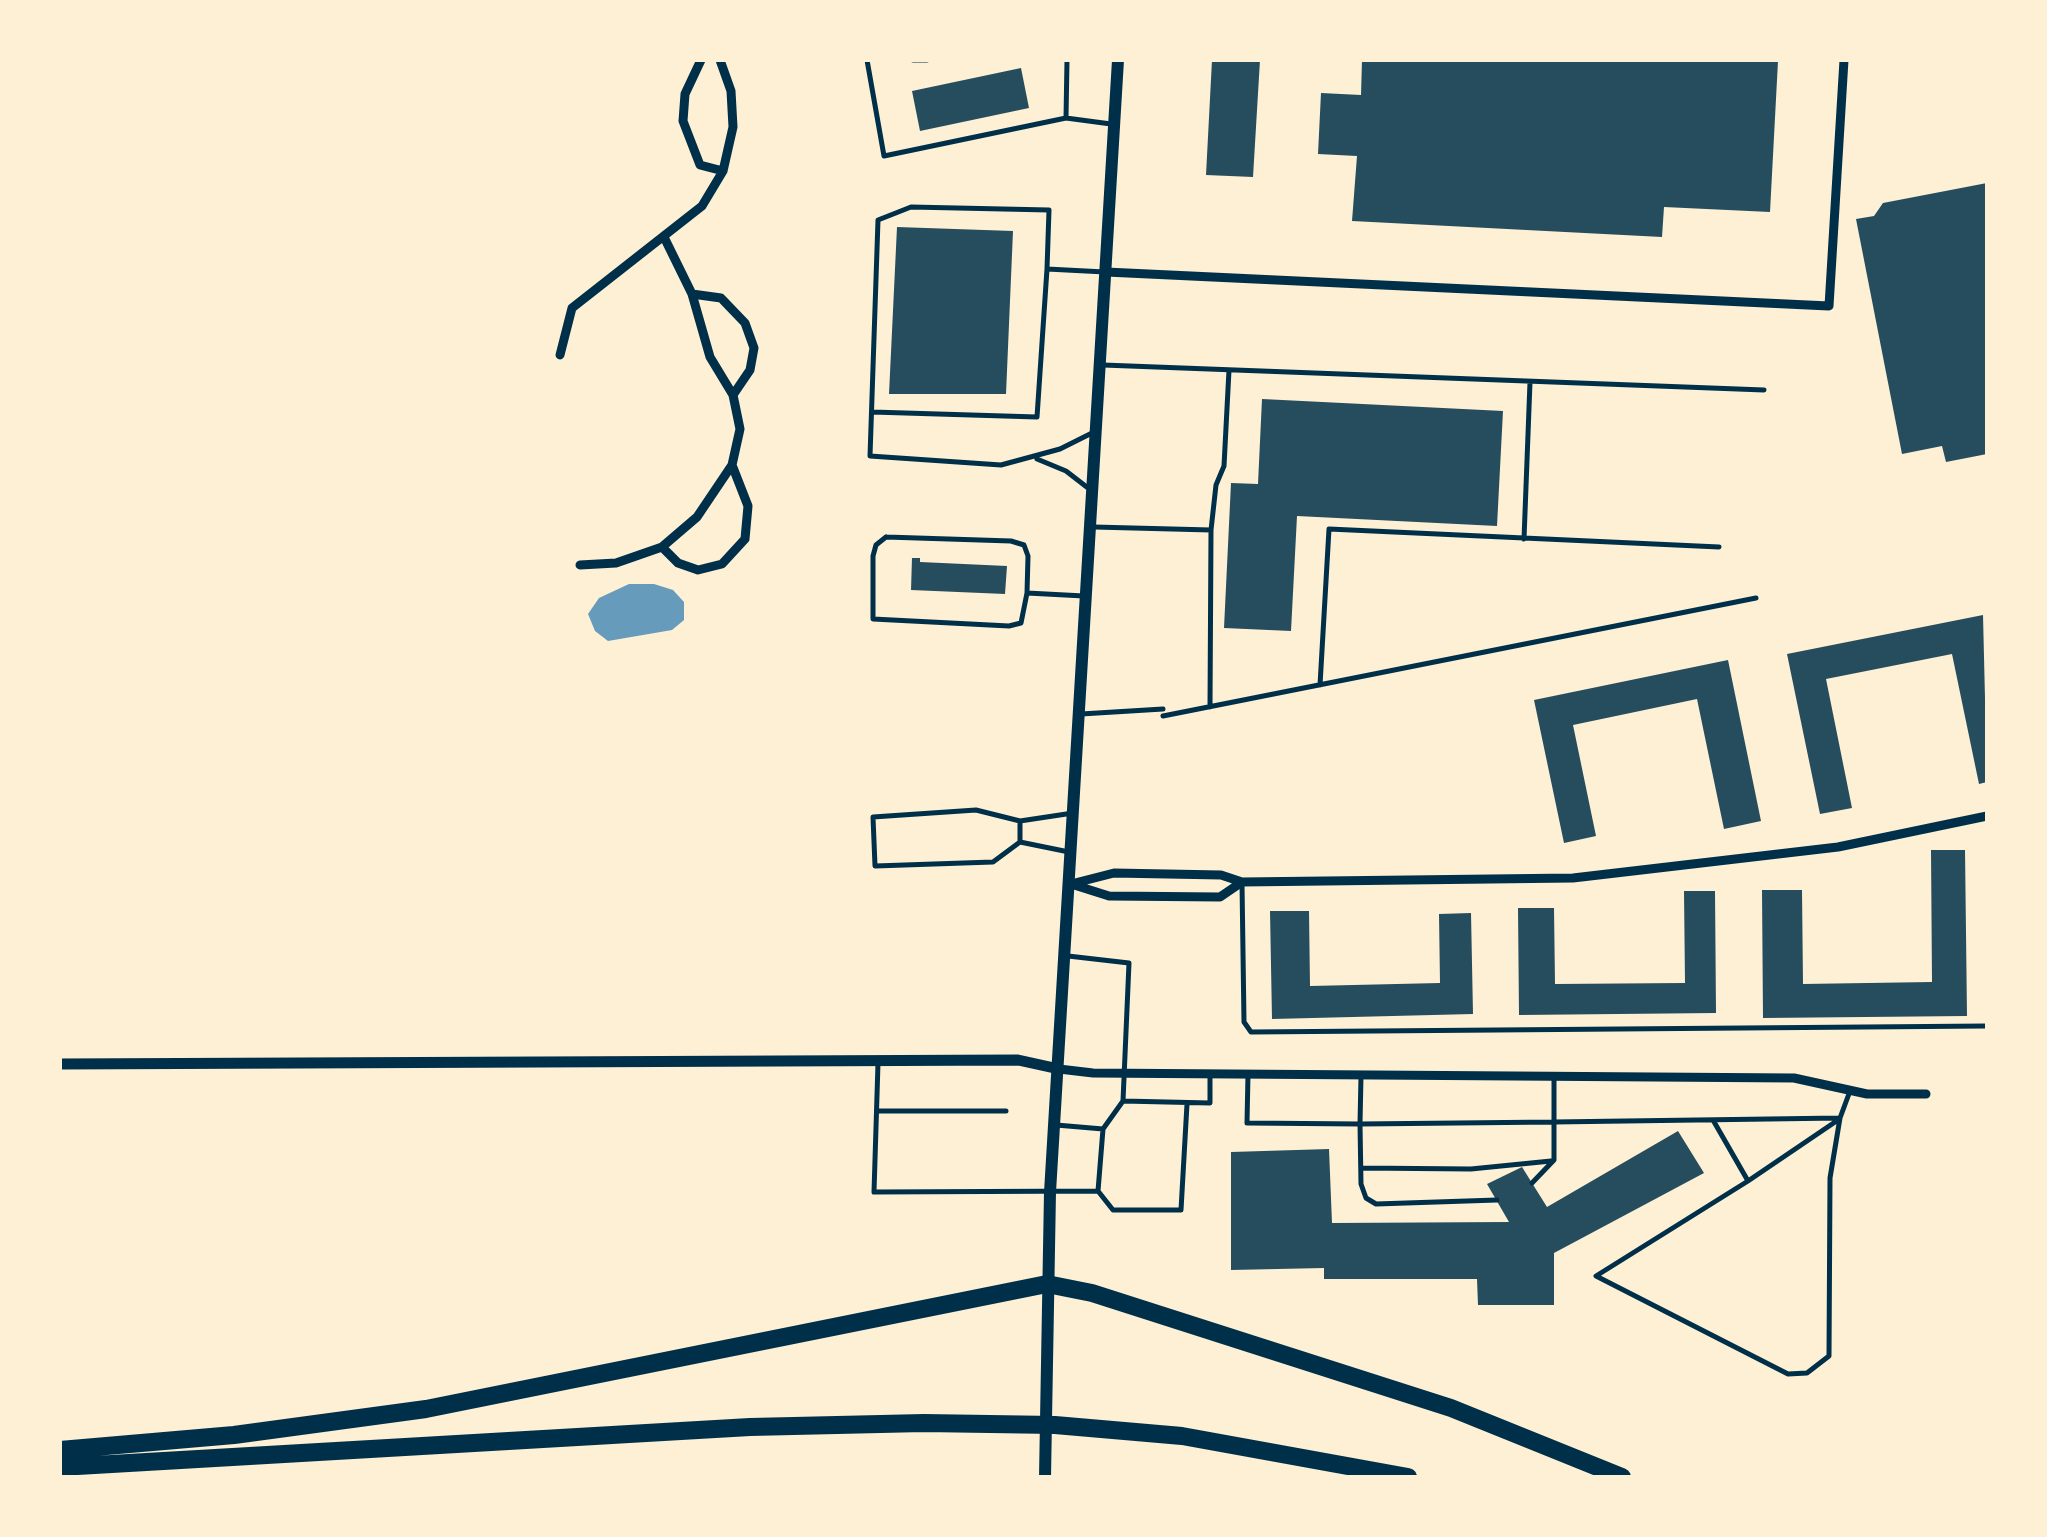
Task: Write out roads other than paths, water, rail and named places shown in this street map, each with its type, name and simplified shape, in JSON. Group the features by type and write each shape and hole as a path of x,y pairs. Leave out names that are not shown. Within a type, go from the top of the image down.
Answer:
{"highway":[{"path":"60,1450 234,1436 426,1409 1047,1284 1092,1293 1451,1408 1622,1477"},
{"path":"60,1467 734,1428 940,1423 1054,1425 1182,1436 1408,1477"}],"main road":[{"path":"1045,1477 1050,1192 1118,60"}],"street":[{"path":"701,60 685,94 684,121 700,165 723,171"},
{"path":"560,355 572,308 702,206 723,171 733,126 731,91 720,60"},
{"path":"1106,272 1829,306 1844,60"},
{"path":"580,565 616,563 662,547 696,517 732,464 740,428 732,396 710,357 692,294 664,238"},
{"path":"692,294 720,298 745,323 754,348 750,370 732,396"},
{"path":"662,547 678,563 698,570 722,564 745,538 748,506 732,464"},
{"path":"1071,884 1114,873 1221,874 1242,882 1573,878 1838,846 1987,816"},
{"path":"1071,884 1109,896 1220,897 1242,882"},
{"path":"60,1064 1018,1060 1059,1069 1126,1074 1794,1078 1850,1091 1926,1094"}],"lane":[{"path":"867,60 884,156 1066,118 1114,124"},
{"path":"913,60 927,60"},
{"path":"1066,118 1067,60"},
{"path":"872,412 1037,417 1049,210 911,207 878,220 870,456 1002,464 1034,458 1097,431"},
{"path":"1047,269 1106,272"},
{"path":"1100,365 1764,390"},
{"path":"1210,707 1211,530 1216,485 1224,466 1229,370"},
{"path":"1524,539 1530,381"},
{"path":"1034,458 1066,471 1094,492"},
{"path":"1091,527 1211,530"},
{"path":"1320,685 1329,529 1719,547"},
{"path":"886,537 1011,541 1024,546 1028,556 1027,594 1021,622 1009,626 873,619 876,544 886,537"},
{"path":"1027,594 1087,596"},
{"path":"1080,714 1163,713 1210,707 1756,598"},
{"path":"1072,852 1020,842 993,862 874,866 874,817 976,810 1020,821 1075,812"},
{"path":"1020,821 1020,842"},
{"path":"1242,882 1244,1022 1251,1032 1987,1026"},
{"path":"1066,956 1130,963 1123,1102 1103,1129 1098,1191 1113,1210 1181,1210 1187,1104"},
{"path":"878,1061 874,1192 1098,1191"},
{"path":"1123,1102 1210,1104 1210,1074"},
{"path":"1248,1074 1247,1123 1840,1118"},
{"path":"1361,1076 1361,1168 1366,1198 1376,1204 1472,1204 1497,1200"},
{"path":"1532,1183 1554,1160 1554,1076"},
{"path":"1840,1118 1596,1276 1788,1374 1807,1372 1828,1356 1830,1178 1840,1118 1850,1091"},
{"path":"877,1111 1006,1111"},
{"path":"1713,1120 1748,1181"},
{"path":"1056,1125 1103,1129"},
{"path":"1361,1168 1471,1169 1554,1160"}],"water":[{"path":"629,584 654,584 673,590 684,602 684,620 672,630 608,641 595,631 588,614 599,598"}]}
